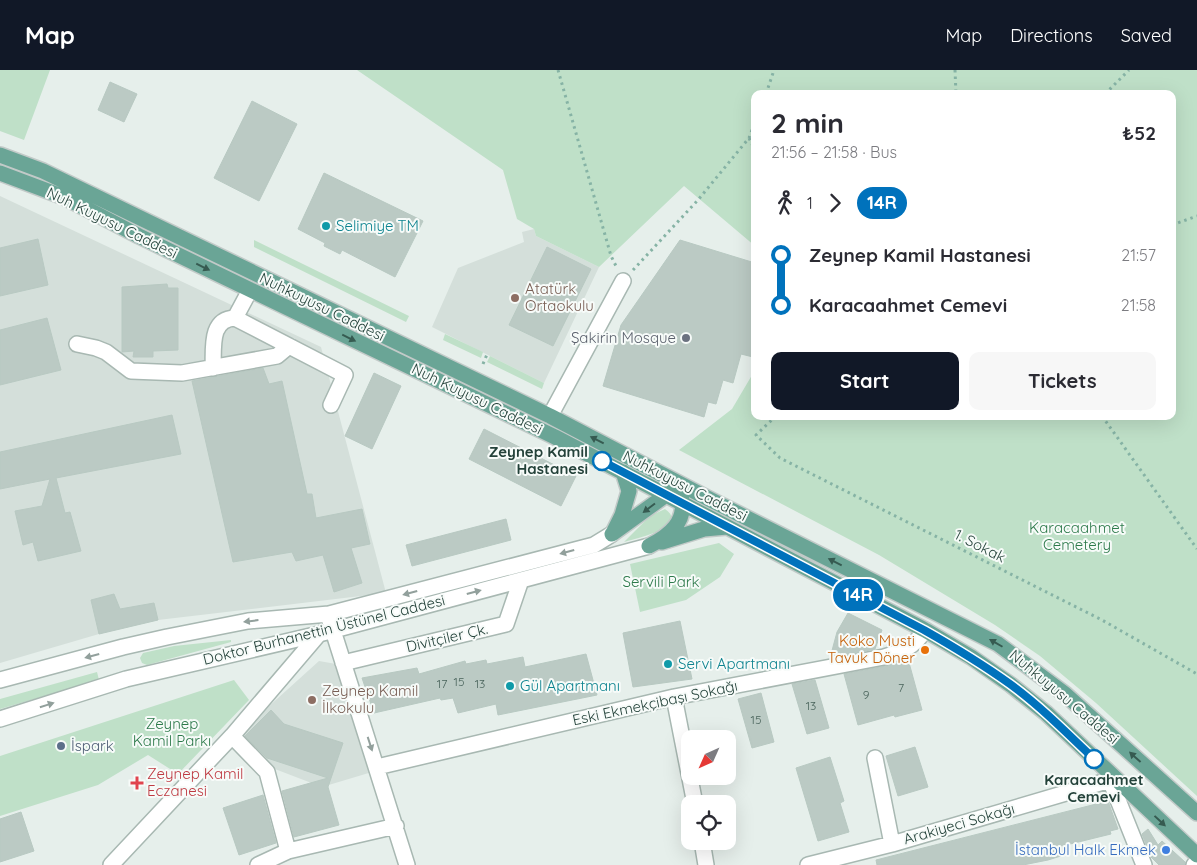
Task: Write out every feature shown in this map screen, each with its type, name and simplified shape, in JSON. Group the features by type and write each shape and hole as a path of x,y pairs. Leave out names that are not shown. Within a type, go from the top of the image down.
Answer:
{"main road":[{"name":"Nuhkuyusu Caddesi","path":"0,155 50,174 550,416 661,474 679,494 998,644 1065,694 1197,813"},
{"name":"Nuh Kuyusu Caddesi","path":"0,173 64,198 564,441 623,472 679,494 728,527 971,656 1046,713 1112,779 1197,854"},
{"path":"525,423 550,416 564,441"},
{"path":"612,534 622,515 629,490 623,472"},
{"path":"612,534 679,494 680,520 664,538 648,546"},
{"path":"648,546 704,529 728,527"}],"street":[{"path":"550,416 623,281"},
{"path":"235,318 250,290"},
{"path":"213,368 214,332 216,327 224,320 235,318 345,375 331,405"},
{"path":"77,344 106,352 131,371 182,373 277,356 289,346"},
{"name":"Doktor Burhanettin Üstünel Caddesi","path":"0,680 123,647 248,621 329,614 594,545 612,534"},
{"name":"Doktor Burhanettin Üstünel Caddesi","path":"0,719 126,679 326,632 648,546"},
{"name":"Divitçiler Çk.","path":"343,663 506,624 521,580"},
{"path":"111,865 326,632 329,614"},
{"name":"Eski Ekmekçibaşı Sokağı","path":"378,767 674,696 884,657 904,651 920,637 924,630"},
{"path":"326,632 343,663 378,767 407,865"},
{"path":"674,696 692,795"},
{"path":"232,736 267,772 288,851"},
{"path":"875,758 892,844"},
{"path":"1112,779 1144,865"},
{"name":"Arakiyeci Sokağı","path":"808,865 892,844 1112,779"},
{"path":"258,865 288,851 396,826"},
{"path":"704,850 706,865"},
{"path":"1194,865 1197,862"}],"path":[{"path":"558,70 611,256 623,281 698,200 749,138 751,133"},
{"path":"767,90 774,70"},
{"path":"955,70 956,90"},
{"path":"1109,90 1129,70"},
{"path":"749,138 751,142"},
{"path":"1176,224 1197,216"},
{"path":"483,364 488,352"},
{"name":"1. Sokak","path":"772,420 756,435 780,458 1102,620 1197,674"},
{"path":"1105,420 1197,549"}],"shaded area":[{"path":"0,196 321,347 386,593 158,620 99,634 0,663"},
{"name":"Atatürk Ortaokulu","path":"534,229 536,236 599,267 544,383 432,327 458,268 524,242 522,232"},
{"name":"Zeynep Kamil İlkokulu","path":"319,661 336,664 372,772 322,787 267,766 237,735"}],"green space":[{"path":"0,70 50,70 24,140 0,131"},
{"name":"Karacaahmet Cemetery","path":"357,70 1197,70 1197,796 1096,703 1040,656 995,625 879,555 679,450 732,409 751,377 751,420 1176,420 1176,90 751,90 751,243 684,186 599,267 536,236 534,229 517,219 503,170"},
{"path":"254,240 409,316 406,322 254,247"},
{"path":"445,334 483,352 481,358 443,340"},
{"path":"490,356 544,383 542,389 487,362"},
{"path":"665,509 671,515 671,521 666,527 624,542 650,516"},
{"name":"Servili Park","path":"719,543 734,554 720,577 686,600 640,612 630,564"},
{"path":"231,640 231,642 147,665 142,663 140,658 143,653 174,646"},
{"path":"97,672 99,680 0,709 0,699"},
{"name":"Zeynep Kamil Parkı","path":"234,680 249,700 178,774 148,755 98,785 0,816 0,756"}],"building":[{"path":"110,82 137,94 124,122 98,110"},
{"path":"252,101 297,124 259,201 214,178"},
{"path":"324,173 423,221 395,277 342,250 340,254 324,246 325,243 298,229"},
{"path":"38,239 48,285 0,296 0,248"},
{"name":"Şakirin Mosque","path":"680,240 751,262 751,356 741,354 733,383 723,380 716,404 708,402 704,417 603,386 621,325"},
{"name":"Atatürk Ortaokulu","path":"547,247 591,269 553,346 509,325"},
{"path":"167,284 168,288 178,288 178,350 153,351 153,357 133,357 134,351 122,352 122,287"},
{"path":"47,318 61,370 0,385 0,330"},
{"path":"263,368 269,384 282,381 307,494 312,494 316,518 362,509 370,544 351,548 362,583 334,592 323,555 296,561 292,552 233,562 192,381"},
{"path":"374,373 401,386 372,449 345,436"},
{"path":"172,415 181,454 56,478 65,513 70,512 81,551 38,561 33,542 23,545 15,511 42,506 50,479 0,489 0,452"},
{"path":"484,429 576,476 561,506 469,459"},
{"path":"506,519 511,540 412,566 406,545"},
{"path":"114,594 120,609 154,603 158,620 99,634 91,600"},
{"path":"848,613 882,630 875,649 830,658 837,632"},
{"name":"Servi Apartmanı","path":"680,621 692,679 633,687 623,633"},
{"path":"586,654 597,695 498,715 496,704 458,713 453,698 441,700 440,698 374,713 362,678 417,668 419,674 465,661 466,664 486,660 487,664 523,657 525,667"},
{"path":"908,659 922,710 895,717 894,715 858,725 844,674 886,666"},
{"path":"815,680 829,728 807,734 792,684"},
{"path":"761,693 774,742 752,748 738,699"},
{"path":"271,710 284,724 343,743 328,787 339,825 294,837 282,791 328,778 267,758 245,736"},
{"path":"915,747 928,787 898,796 886,756"},
{"path":"830,757 844,801 840,803 849,832 818,841 796,768"},
{"path":"263,795 276,843 239,855 223,808"},
{"path":"1108,801 1118,829 1110,831 1111,834 1062,846 1064,855 1048,860 1023,865 877,865 876,860"},
{"path":"21,812 34,851 0,862 0,819"},
{"path":"1148,829 1158,845 1162,841 1185,862 1185,865 1159,865 1151,857 1142,834"}],"bus line":[{"name":"14R","path":"602,461 971,656 1046,713 1094,759"}],"place":[{"name":"Selimiye TM","path":"326,226"},
{"name":"Atatürk Ortaokulu","path":"515,298"},
{"name":"Şakirin Mosque","path":"686,338"},
{"name":"Zeynep Kamil Hastanesi","path":"602,461"},
{"name":"Koko Musti Tavuk Döner","path":"925,650"},
{"name":"Servi Apartmanı","path":"668,664"},
{"name":"Gül Apartmanı","path":"510,686"},
{"name":"Zeynep Kamil İlkokulu","path":"312,700"},
{"name":"İspark","path":"61,746"},
{"name":"Karacaahmet Cemevi","path":"1094,759"},
{"name":"Zeynep Kamil Eczanesi","path":"137,783"},
{"name":"İstanbul Halk Ekmek","path":"1166,850"}]}
